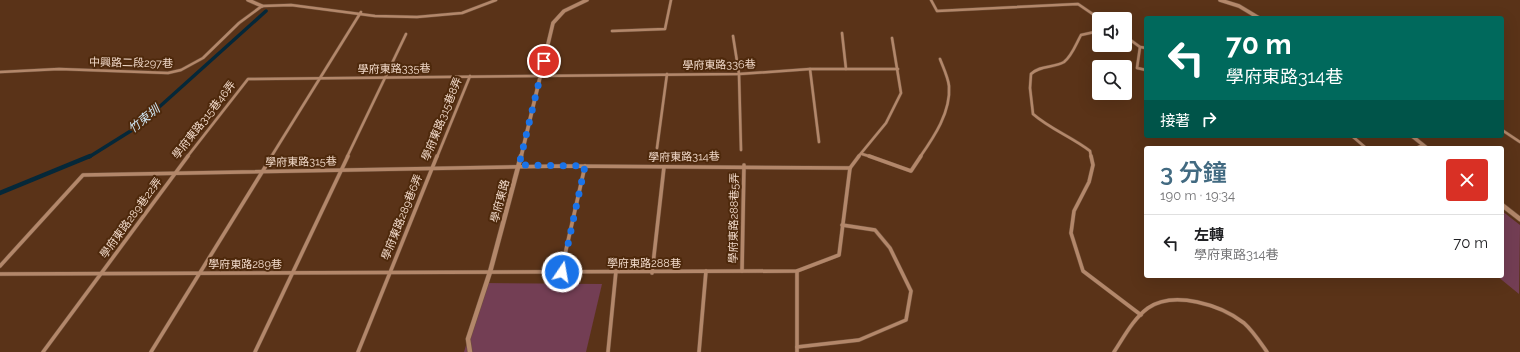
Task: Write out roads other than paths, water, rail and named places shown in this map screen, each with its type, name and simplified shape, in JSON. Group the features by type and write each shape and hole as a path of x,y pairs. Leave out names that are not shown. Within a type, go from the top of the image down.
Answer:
{"street":[{"path":"248,0 262,6"},
{"name":"學府東路","path":"470,352 468,339 490,272 519,165 553,23 564,11 586,0"},
{"path":"1220,0 1239,6 1256,16"},
{"path":"1414,138 1423,145"},
{"path":"1504,207 1520,219"}],"lane":[{"path":"331,6 369,15 391,17 434,16 462,13 496,0"},
{"path":"612,31 665,29 671,0"},
{"path":"931,0 937,11 1078,4 1092,14"},
{"name":"中興路二段297巷","path":"0,72 59,69 168,73 182,71 194,66 242,20 262,6 283,1 323,5"},
{"path":"151,352 361,12"},
{"path":"842,33 846,69"},
{"path":"1092,33 1081,36 1068,58 1062,63 1035,70 1031,74 1030,88 1033,114 1042,122 1078,141 1090,151 1093,165 1091,176 1074,210 1071,233 1083,271 1141,315"},
{"path":"255,352 406,34"},
{"path":"733,36 739,74 742,150"},
{"path":"842,225 875,230 890,248 911,290 906,320 859,340 797,350 797,271 839,254 842,225 850,168 886,123 901,93 892,38"},
{"path":"1132,41 1140,47 1144,48"},
{"path":"1140,47 1137,68 1144,70"},
{"path":"862,154 911,171 932,139 946,108 949,85 940,58"},
{"path":"810,69 819,142"},
{"name":"學府東路336巷","path":"540,74 739,74 810,69 898,69"},
{"name":"學府東路335巷","path":"248,79 540,74"},
{"path":"657,148 667,74"},
{"name":"學府東路315巷8弄","path":"431,169 470,76"},
{"name":"學府東路315巷46弄","path":"175,173 248,79"},
{"path":"1504,131 1520,142"},
{"path":"1354,138 1364,146"},
{"name":"學府東路314巷","path":"519,165 664,167 744,165 850,168"},
{"name":"學府東路315巷","path":"0,266 83,175 431,169 519,165"},
{"name":"學府東路288巷5弄","path":"742,270 744,165"},
{"path":"562,272 585,166"},
{"path":"652,273 664,167"},
{"name":"學府東路289巷6弄","path":"358,352 431,169"},
{"name":"學府東路289巷22弄","path":"43,352 175,173"},
{"name":"學府東路288巷","path":"490,272 616,271 652,273 742,270 797,271"},
{"path":"608,352 616,271"},
{"path":"698,352 706,271"},
{"name":"學府東路289巷","path":"0,274 490,272"},
{"path":"1114,352 1141,315 1157,303 1182,300 1205,305 1226,312 1243,322 1256,336 1267,352"}],"waterway":[{"name":"竹東圳","path":"89,157 137,127 266,11"},
{"name":"竹東圳","path":"0,193 90,156"}]}
